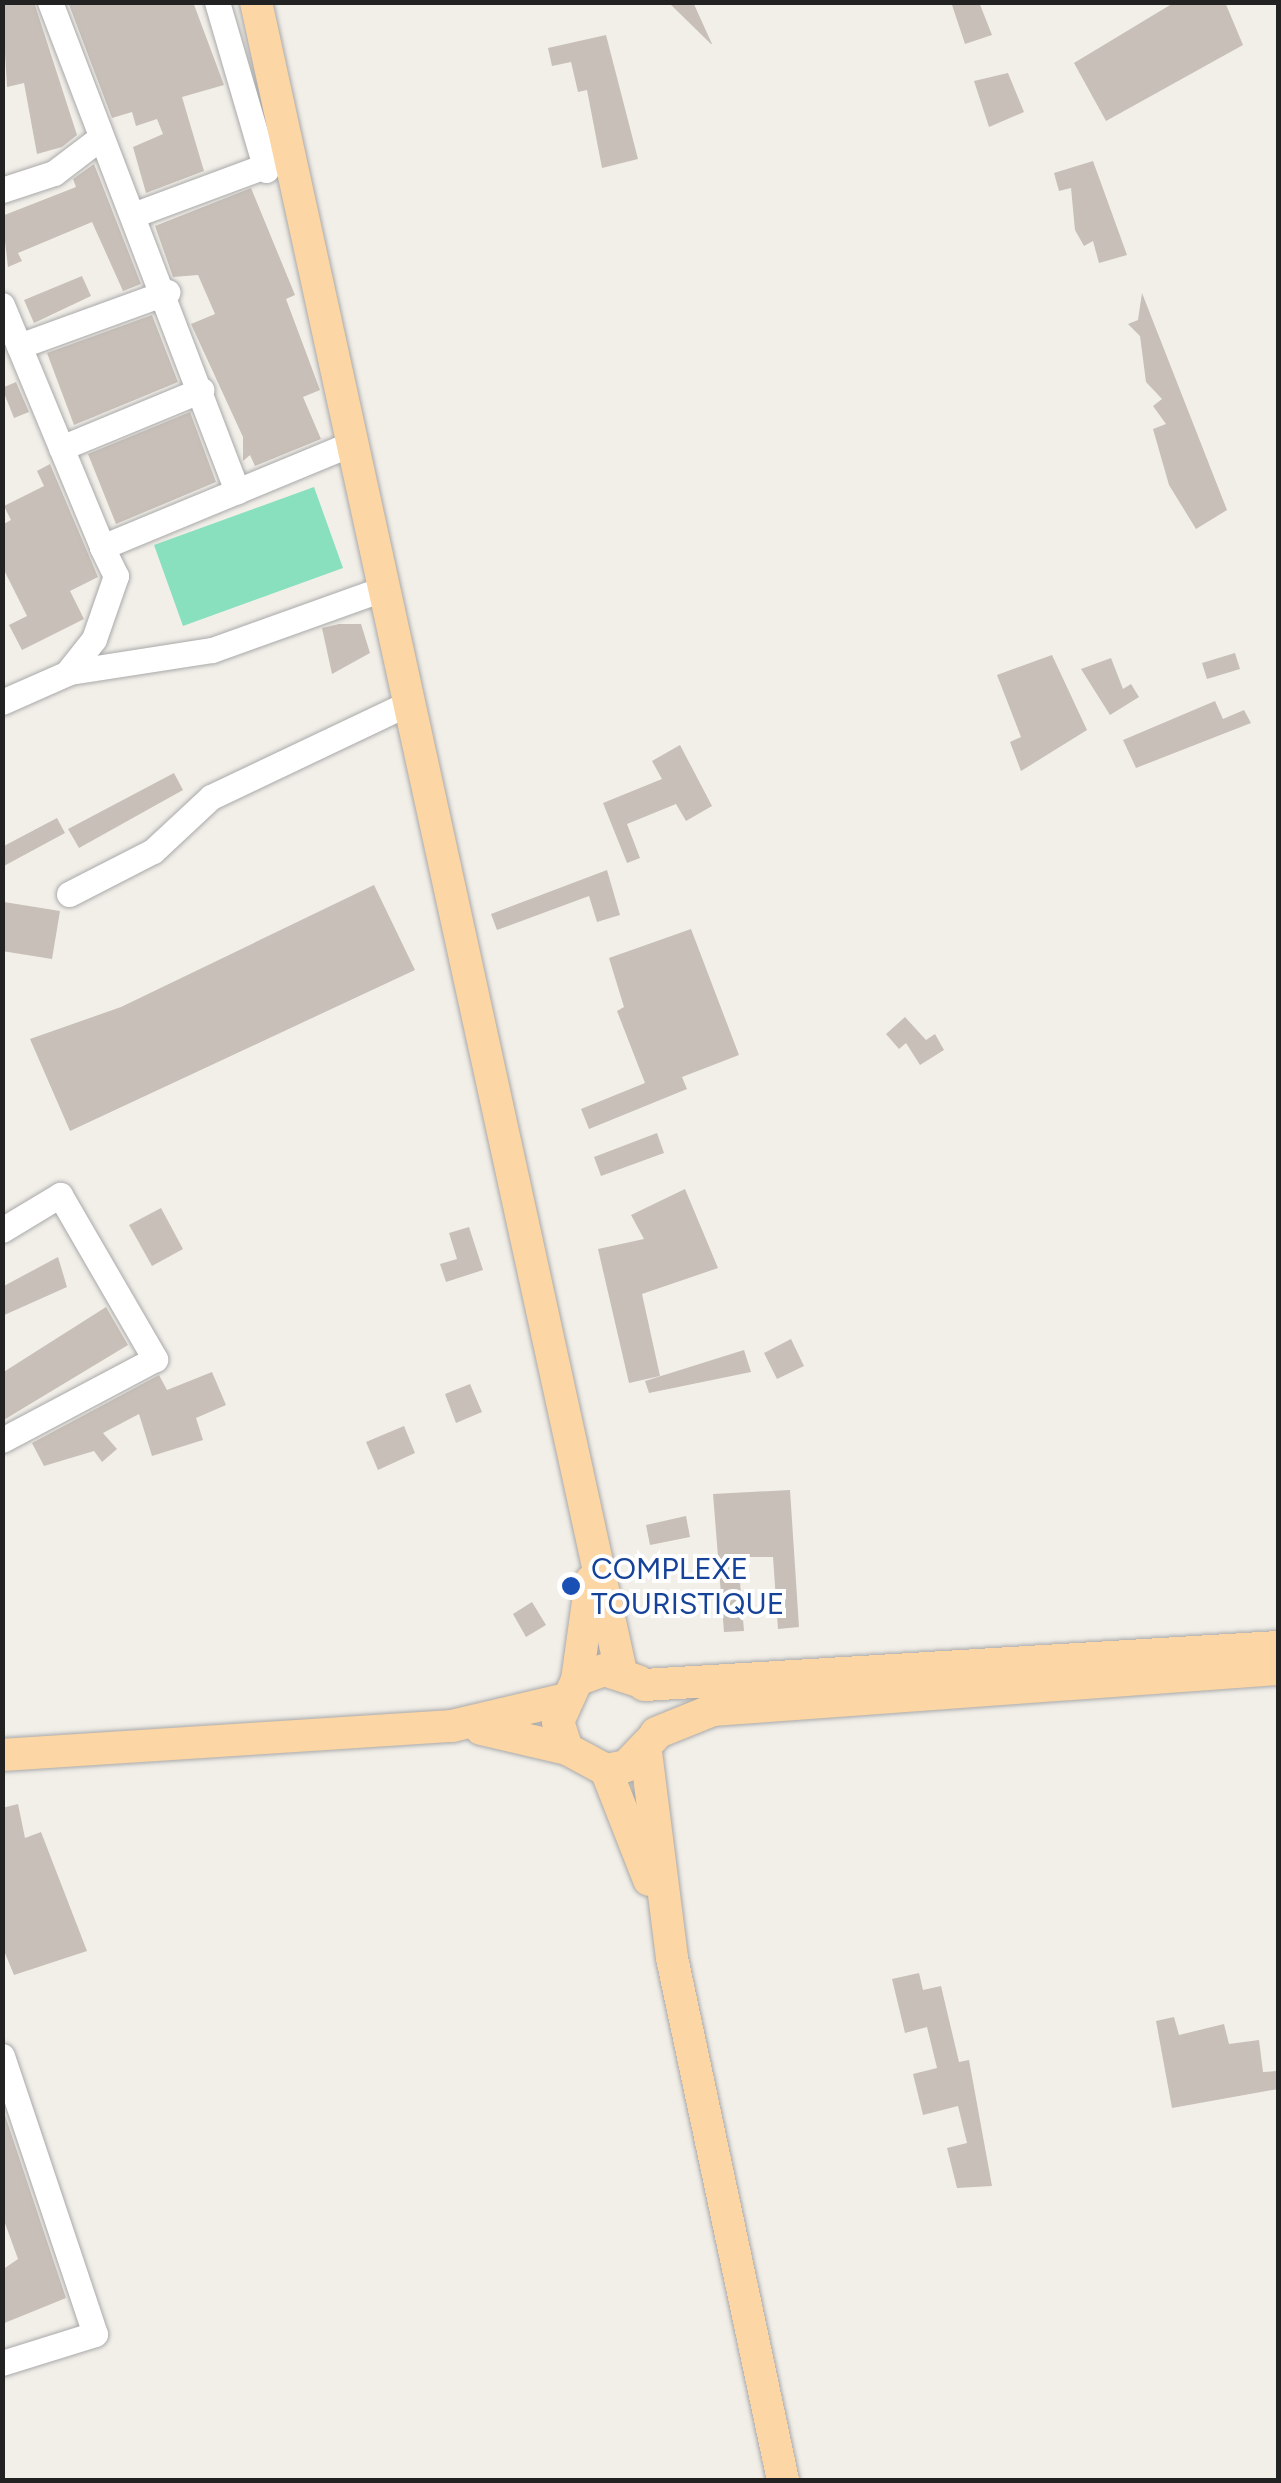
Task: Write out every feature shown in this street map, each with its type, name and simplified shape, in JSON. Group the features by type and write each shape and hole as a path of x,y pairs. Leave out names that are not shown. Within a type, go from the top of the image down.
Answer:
{"main road":[{"path":"256,2 277,162 351,444 593,1566 651,1742 667,1926 783,2480"},
{"path":"567,1748 570,1690 593,1566"},
{"path":"2,1755 452,1726 570,1690 632,1678 1278,1647"},
{"path":"606,1770 713,1710 1278,1669"},
{"path":"452,1726 567,1748 606,1770 667,1926"}],"street":[{"path":"50,2 100,138 167,292 237,491"},
{"path":"134,215 277,162 217,2"},
{"path":"2,190 54,172 100,138"},
{"path":"19,346 167,292"},
{"path":"2,305 116,576 94,639 66,673"},
{"path":"61,448 202,390"},
{"path":"102,547 351,444"},
{"path":"2,702 66,673 212,650 382,589"},
{"path":"70,894 153,851 211,797 407,704"},
{"path":"2,1230 60,1195 156,1359 2,1440"},
{"path":"2,2056 95,2334 2,2364"}],"green space":[{"path":"314,487 343,568 183,626 154,545"}],"building":[{"path":"2,2 34,2 77,135 62,147 37,154 24,83 7,87"},
{"path":"68,2 193,2 224,85 182,97 204,171 146,193 133,147 163,134 157,119 136,126 132,112 112,118"},
{"path":"668,2 693,2 712,44 711,44"},
{"path":"951,2 979,2 992,35 965,44"},
{"path":"1175,2 1225,2 1243,45 1106,121 1074,63"},
{"path":"606,35 638,159 602,168 587,90 578,92 571,62 552,66 548,48"},
{"path":"1008,73 1024,112 989,127 974,81"},
{"path":"1093,161 1127,255 1099,263 1093,241 1084,246 1075,230 1071,188 1059,191 1054,173"},
{"path":"94,164 141,284 123,291 92,222 18,253 22,261 8,267 2,216 76,187 73,179"},
{"path":"251,188 295,295 286,299 320,390 303,397 321,439 255,466 250,455 243,461 243,437 191,324 215,314 198,275 173,277 155,226"},
{"path":"82,276 91,296 34,323 24,300"},
{"path":"1142,293 1227,510 1196,529 1169,485 1153,429 1166,424 1153,406 1162,399 1146,382 1140,336 1128,324 1138,320"},
{"path":"152,315 178,382 74,425 47,353"},
{"path":"16,382 29,412 14,418 2,388"},
{"path":"190,412 216,482 116,524 88,454"},
{"path":"50,464 98,577 70,591 84,619 22,650 9,625 27,616 2,566 2,525 11,520 4,506 44,486 37,471"},
{"path":"361,624 370,653 332,674 322,628"},
{"path":"1235,653 1240,669 1207,679 1202,663"},
{"path":"1052,655 1087,730 1021,771 1010,742 1021,737 997,675"},
{"path":"1111,658 1123,689 1131,684 1139,697 1110,715 1081,669"},
{"path":"1215,701 1223,719 1244,710 1251,723 1136,768 1123,740"},
{"path":"680,745 712,806 686,821 676,804 627,824 640,858 627,863 603,803 662,779 652,761"},
{"path":"174,773 183,790 79,848 68,829"},
{"path":"57,818 65,833 2,867 2,847"},
{"path":"607,870 620,915 597,922 589,896 497,930 491,914"},
{"path":"374,885 415,970 70,1131 30,1039 121,1007"},
{"path":"4,902 60,911 52,959 2,951"},
{"path":"691,929 739,1055 682,1077 687,1089 589,1129 581,1109 645,1083 617,1011 624,1007 609,958"},
{"path":"905,1017 926,1040 935,1034 944,1050 920,1065 906,1043 899,1049 886,1034"},
{"path":"657,1133 664,1153 601,1176 594,1157"},
{"path":"685,1189 718,1268 642,1294 660,1376 629,1383 598,1249 644,1239 631,1215"},
{"path":"161,1208 183,1249 152,1266 129,1225"},
{"path":"469,1227 483,1270 446,1282 440,1264 457,1259 449,1233"},
{"path":"58,1257 67,1287 2,1316 2,1287"},
{"path":"106,1307 128,1345 2,1421 2,1373"},
{"path":"791,1339 804,1366 777,1379 764,1353"},
{"path":"744,1350 751,1372 649,1393 645,1381"},
{"path":"212,1372 226,1405 196,1418 203,1440 152,1456 139,1414 103,1433 117,1449 102,1462 94,1451 44,1466 32,1443 159,1375 167,1390"},
{"path":"470,1384 482,1412 456,1423 445,1394"},
{"path":"404,1426 415,1453 378,1470 366,1442"},
{"path":"790,1490 799,1627 778,1629 773,1557 738,1557 744,1631 724,1632 713,1494"},
{"path":"686,1516 690,1537 650,1545 646,1525"},
{"path":"532,1602 546,1625 526,1637 513,1614"},
{"path":"18,1804 25,1838 41,1832 87,1951 14,1975 2,1946 2,1808"},
{"path":"919,1973 923,1990 941,1986 959,2062 969,2060 992,2186 957,2188 947,2148 967,2143 958,2106 923,2115 913,2074 937,2068 927,2027 905,2033 892,1979"},
{"path":"1174,2017 1179,2035 1224,2024 1229,2044 1259,2040 1263,2072 1278,2071 1278,2089 1172,2108 1156,2021"},
{"path":"3,2109 66,2298 2,2324 2,2270 18,2259 2,2215"}],"place":[{"name":"COMPLEXE TOURISTIQUE","path":"571,1586"}]}
